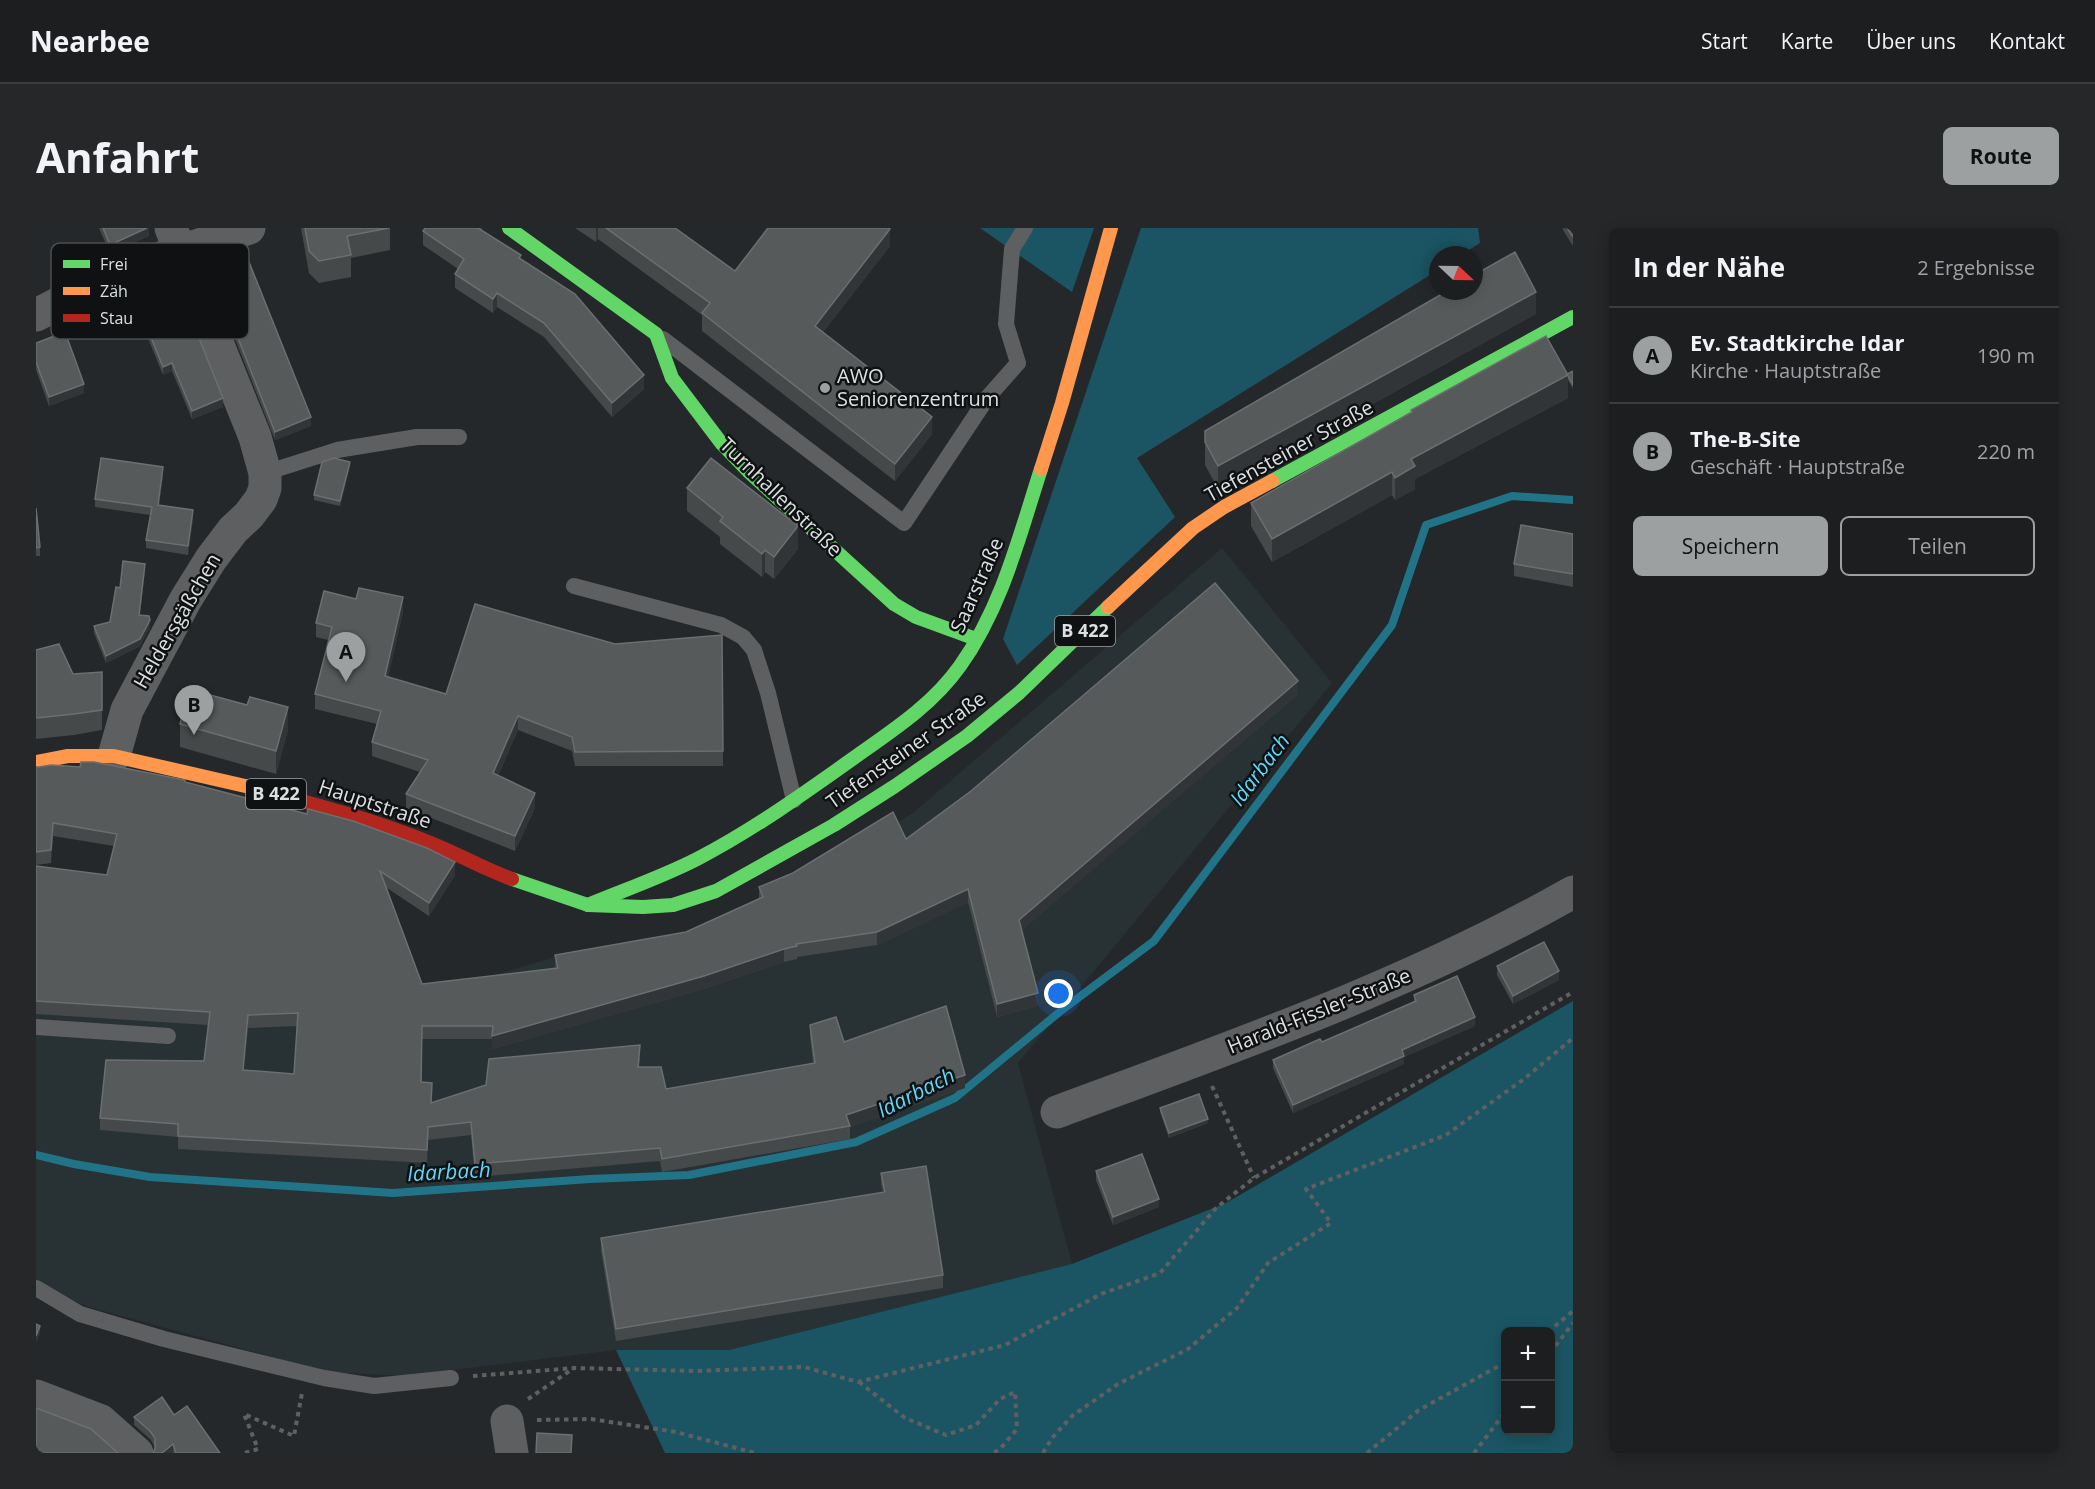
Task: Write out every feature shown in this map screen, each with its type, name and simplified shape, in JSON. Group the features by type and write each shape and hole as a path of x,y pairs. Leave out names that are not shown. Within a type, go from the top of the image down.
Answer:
{"main road":[{"path":"509,228 656,334"},
{"name":"Saarstraße","path":"588,905 695,860 794,800 890,733 935,697 960,666 986,624 1010,568 1062,403 1111,228"},
{"name":"Tiefensteiner Straße","path":"588,905 643,907 687,902 716,891 834,825 895,786 984,722 1019,693 1193,528 1224,507 1573,317"},
{"name":"Turnhallenstraße","path":"656,334 672,378 722,444 748,471 894,604 916,617 976,639"},
{"name":"Hauptstraße","path":"36,762 68,756 114,756 239,784 358,816 434,844 489,871 588,905"}],"street":[{"path":"176,239 249,228"},
{"path":"36,315 51,307"},
{"path":"216,339 243,407 265,473"},
{"name":"Heldersgäßchen","path":"114,756 132,699 186,598 211,559 261,499 265,488 265,473"},
{"name":"Harald-Fissler-Straße","path":"1057,1112 1200,1059 1387,985 1522,921 1573,892"},
{"path":"36,1396 101,1421 137,1453"},
{"path":"507,1421 512,1453"}],"lane":[{"path":"656,334 904,523 987,398 1018,363 1006,324 1012,249 1025,228"},
{"path":"265,473 337,450 417,438 459,438"},
{"path":"574,586 721,625 742,637 754,650 768,693 794,800"},
{"path":"36,1026 168,1036"},
{"path":"36,1288 80,1314 164,1339 305,1374 374,1386 451,1378"}],"path":[{"path":"858,1382 1005,1345 1101,1294 1160,1273 1216,1208 1254,1178 1573,992"},
{"path":"1043,1453 1052,1438 1072,1416 1118,1384 1188,1349 1237,1308 1268,1263 1331,1222 1306,1189 1446,1136 1524,1079 1573,1038"},
{"path":"1200,1059 1254,1178"},
{"path":"1554,1327 1573,1311"},
{"path":"1555,1348 1573,1323"},
{"path":"1367,1453 1419,1410 1501,1365"},
{"path":"451,1378 575,1368 695,1371 804,1366 858,1382 905,1418 946,1435 975,1425 1000,1399 1015,1392 1017,1429 1000,1449 993,1453"},
{"path":"507,1421 522,1402 575,1368"},
{"path":"245,1453 258,1449 244,1414 294,1436 305,1374"},
{"path":"1474,1453 1501,1418"},
{"path":"507,1421 591,1419 676,1432 755,1453"}],"shaded area":[{"path":"980,228 1094,228 1072,292"},
{"path":"1141,228 1478,228 1480,243 1475,246 1429,246 1429,276 1137,458 1175,517 1017,665 1003,639"},
{"path":"1222,548 1332,683 1018,1063 1072,1264 729,1350 616,1350 403,1376 327,1372 89,1307 54,1292 36,1281 36,920 422,997 551,958 651,943 675,937 793,886 913,813"},
{"path":"1573,1001 1573,1453 665,1453 616,1350 729,1350 1072,1264 1226,1203"}],"building":[{"path":"103,228 147,228 114,243 109,243"},
{"path":"305,228 389,228 347,236 351,255 319,261 309,251"},
{"path":"425,228 478,228 521,255 519,258 575,294 644,375 612,403 544,323 497,293 493,299 455,274 464,259 423,231"},
{"name":"AWO Seniorenzentrum","path":"606,228 675,228 735,271 768,228 890,229 815,326 932,417 895,464 702,313 710,303"},
{"path":"1567,228 1573,228 1573,237"},
{"path":"1515,252 1536,292 1218,466 1205,442 1205,431 1431,300 1483,300 1483,270"},
{"path":"249,262 311,417 275,432 238,339 249,339"},
{"path":"1546,336 1568,375 1411,459 1415,466 1395,478 1392,472 1272,539 1251,503 1412,412 1411,410"},
{"path":"51,337 68,339 84,384 49,397 36,362 36,343"},
{"path":"152,339 199,339 223,398 192,411 172,363 163,367"},
{"path":"1573,371 1573,385 1567,374"},
{"path":"101,458 163,467 158,505 193,510 188,546 146,540 152,507 95,499"},
{"path":"334,458 350,462 340,501 314,495 322,462"},
{"path":"711,458 798,526 774,557 765,550 762,554 720,521 723,517 687,488"},
{"path":"36,508 40,547 36,548"},
{"path":"1521,525 1573,534 1573,574 1514,564"},
{"path":"123,561 145,564 139,615 149,616 150,620 140,639 106,656 94,626 110,622 116,587 120,588"},
{"path":"1215,583 1298,681 1019,920 1038,993 997,1004 968,889 877,932 796,944 797,946 704,976 492,1036 493,1026 422,1026 421,1082 432,1083 431,1103 486,1085 489,1059 640,1045 638,1067 661,1067 666,1089 815,1063 810,1025 836,1017 844,1042 946,1006 965,1075 846,1115 850,1126 662,1159 660,1148 475,1164 471,1122 428,1127 427,1150 178,1136 178,1124 100,1118 106,1060 204,1061 210,1012 36,1001 36,866 107,875 117,834 53,823 51,850 36,852 36,767 51,765 80,767 81,762 94,762 185,780 185,782 307,814 308,809 353,821 427,848 455,862 429,903 380,871 422,984 558,968 555,955 686,932 763,897 759,887 793,873 893,812 906,839 971,791","holes":["298,1013 294,1074 243,1070 248,1015"]},
{"path":"359,588 403,597 385,676 446,694 475,604 615,644 722,635 723,751 575,752 572,737 518,716 493,773 535,793 515,836 406,794 428,760 372,742 381,711 315,694 332,627 316,623 324,591 356,599"},
{"path":"59,644 73,674 102,672 102,710 36,718 36,650"},
{"path":"188,689 247,705 250,697 288,707 276,751 180,724"},
{"path":"1544,942 1559,971 1513,996 1497,966"},
{"path":"1457,976 1475,1017 1402,1050 1404,1056 1293,1105 1273,1060 1320,1039 1322,1042 1416,1001 1414,995"},
{"path":"1199,1094 1208,1119 1169,1133 1160,1108"},
{"path":"1142,1154 1159,1199 1113,1217 1096,1171"},
{"path":"926,1166 943,1275 616,1329 601,1238 885,1192 881,1173"},
{"path":"36,1324 40,1326 36,1336"},
{"path":"162,1397 174,1415 187,1406 220,1453 176,1453 173,1444 162,1453 153,1453 155,1438 134,1417"},
{"path":"36,1408 91,1429 118,1453 36,1453"},
{"path":"537,1433 572,1435 571,1453 536,1453"}],"waterway":[{"name":"Idarbach","path":"36,1155 150,1177 393,1193 590,1179 689,1175 856,1142 955,1098 1062,1010 1154,941 1392,625 1426,525 1512,496 1573,500"}],"traffic: fast":[{"path":"509,228 656,334 672,378 722,444 748,471 894,604 916,617 976,639"},
{"path":"1272,481 1573,317"},
{"path":"588,905 657,878 718,848 799,797 926,704 960,666 987,620 1017,546 1041,469"},
{"path":"512,879 588,905 643,907 673,905 716,891 834,825 967,736 1019,693 1108,607"}],"traffic: slow":[{"path":"1041,469 1111,228"},
{"path":"1108,607 1193,528 1224,507 1272,481"},
{"path":"36,762 68,756 114,756 254,788"}],"traffic: jam":[{"path":"254,788 389,827 512,879"}],"place":[{"name":"AWO Seniorenzentrum","path":"825,388"},
{"name":"Ev. Stadtkirche Idar","path":"346,682"},
{"name":"The-B-Site","path":"194,735"}]}
